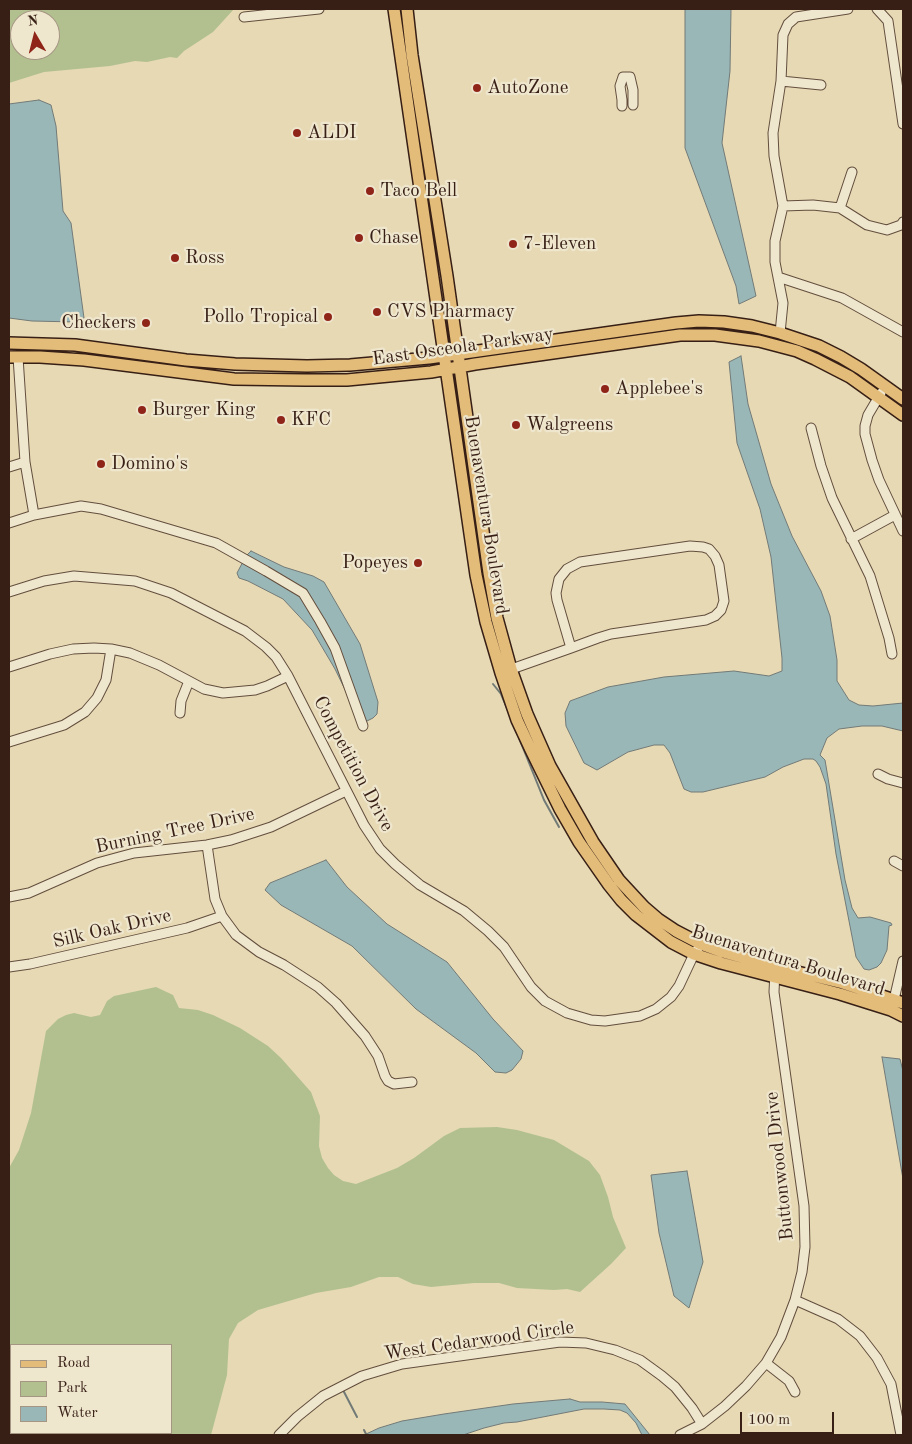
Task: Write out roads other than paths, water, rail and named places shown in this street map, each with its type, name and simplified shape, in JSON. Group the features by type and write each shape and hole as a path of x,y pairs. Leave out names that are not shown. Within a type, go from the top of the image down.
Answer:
{"main road":[{"path":"394,9 404,36"},
{"path":"404,36 407,9"},
{"name":"Buenaventura Boulevard","path":"404,36 425,134 440,225 488,573 506,671"},
{"name":"Buenaventura Boulevard","path":"404,36 412,135 466,513 480,596 486,622 506,671 528,714 550,766 593,842 619,880 644,907 698,949 775,971 844,983 896,1004 903,1016"},
{"name":"East Osceola Parkway","path":"9,343 75,345 186,360 235,364 307,366 386,363 676,323 707,322 752,326 819,346 861,369 903,399"},
{"path":"715,335 736,331 769,336 775,336 780,333"},
{"name":"East Osceola Parkway","path":"13,357 84,360 234,379 305,380 371,378 680,335 715,335 759,341 797,351 850,377 903,415"}],"street":[{"path":"244,17 319,9"},
{"path":"780,333 783,303 775,262 775,241 783,206 774,156 773,133 781,81 783,35 788,24 796,17 848,9"},
{"path":"877,9 888,21 903,124"},
{"path":"622,106 620,86 623,77 630,77 633,90 633,104"},
{"path":"781,81 821,85"},
{"path":"412,135 425,134"},
{"path":"840,208 852,172"},
{"path":"783,206 813,204 840,208 867,225 886,230 901,225 903,222"},
{"path":"778,277 842,298 903,332"},
{"path":"646,340 649,327"},
{"path":"13,357 25,462 34,515"},
{"path":"184,373 186,360"},
{"path":"886,386 871,408 866,420 865,434 879,480 903,531"},
{"path":"811,428 832,498 870,576 890,638 892,654"},
{"path":"9,467 25,462"},
{"path":"9,523 34,515 81,506 127,516 216,543 303,593 335,648 363,726"},
{"path":"466,513 481,512"},
{"path":"851,539 896,515"},
{"path":"506,671 611,634 706,620 715,616 721,610 724,601 718,560 709,549 698,546 573,564 562,574 556,592 571,648"},
{"name":"Competition Drive","path":"9,592 44,581 74,576 135,580 171,592 245,631 276,657 288,676 364,825 380,849 420,885 464,911 488,930 504,947 531,987 545,1001 567,1013 591,1020 605,1021 640,1016 656,1009 679,986 698,949"},
{"path":"9,667 73,649 111,649 140,657 159,665 204,689 223,693 255,690 288,676"},
{"path":"9,742 64,725 85,712 97,698 106,680 111,649"},
{"path":"180,713 180,701 189,682"},
{"path":"878,774 903,783"},
{"name":"Burning Tree Drive","path":"9,897 29,893 97,862 134,853 232,840 271,827 346,791"},
{"path":"207,844 216,899 222,916 236,935 259,952 284,965 318,987 336,1003 365,1036 378,1056 388,1081 394,1084 412,1082"},
{"path":"894,861 903,866"},
{"name":"Silk Oak Drive","path":"9,967 30,964 188,928 222,916"},
{"path":"896,1004 903,961"},
{"name":"Buttonwood Drive","path":"680,1435 702,1424 725,1406 766,1363 781,1337 795,1300 802,1272 805,1247 804,1206 774,992 775,971"},
{"path":"795,1300 838,1320 860,1336 877,1358 891,1384 901,1435"},
{"name":"West Cedarwood Circle","path":"279,1435 296,1417 323,1396 362,1376 402,1364 560,1342 586,1343 615,1350 640,1360 675,1387 702,1424"},
{"path":"766,1363 789,1381 795,1392"}],"water":[{"path":"685,9 731,9 730,71 722,143 756,296 739,304 736,286 685,148"},
{"path":"39,100 51,105 56,126 63,211 71,223 84,318 76,322 32,321 9,318 9,104"},
{"path":"741,356 748,404 771,484 792,536 821,591 830,616 837,660 837,681 849,700 859,705 873,706 903,703 903,731 882,726 839,729 827,738 820,755 825,760 845,880 852,908 858,918 870,917 891,923 892,925 889,926 887,950 881,963 869,970 864,969 856,957 836,854 826,784 816,761 804,759 783,767 765,777 703,792 691,792 684,789 670,753 664,745 654,745 628,752 597,770 584,763 566,726 565,713 570,701 608,687 664,677 734,671 769,676 782,671 771,557 760,509 737,443 729,362"},
{"path":"251,551 284,567 313,576 324,582 360,644 378,702 377,714 373,718 367,721 362,720 312,630 283,599 239,578 237,573 246,556"},
{"path":"326,860 347,887 387,924 447,962 493,1019 523,1051 521,1059 512,1070 506,1073 495,1072 476,1053 416,1009 352,946 281,905 265,890 270,883"},
{"path":"882,1057 900,1059 903,1071 903,1179"},
{"path":"687,1171 703,1262 689,1308 674,1296 659,1233 651,1175"},
{"path":"570,1399 580,1402 625,1404 650,1435 642,1435 636,1423 627,1413 620,1410 584,1409 504,1423 463,1435 364,1435 402,1421 513,1404"}],"waterway":[{"path":"493,684 501,694 509,713"},
{"path":"519,738 544,800 559,827"},
{"path":"343,1390 357,1417"},
{"path":"364,1430 366,1434"}],"place":[{"name":"AutoZone","path":"477,88"},
{"name":"ALDI","path":"297,133"},
{"name":"Taco Bell","path":"370,191"},
{"name":"Chase","path":"359,238"},
{"name":"7-Eleven","path":"513,244"},
{"name":"Ross","path":"175,258"},
{"name":"CVS Pharmacy","path":"377,312"},
{"name":"Pollo Tropical","path":"328,317"},
{"name":"Checkers","path":"146,323"},
{"name":"Applebee's","path":"605,389"},
{"name":"Burger King","path":"142,410"},
{"name":"KFC","path":"281,420"},
{"name":"Walgreens","path":"516,425"},
{"name":"Domino's","path":"101,464"},
{"name":"Popeyes","path":"418,563"}]}
